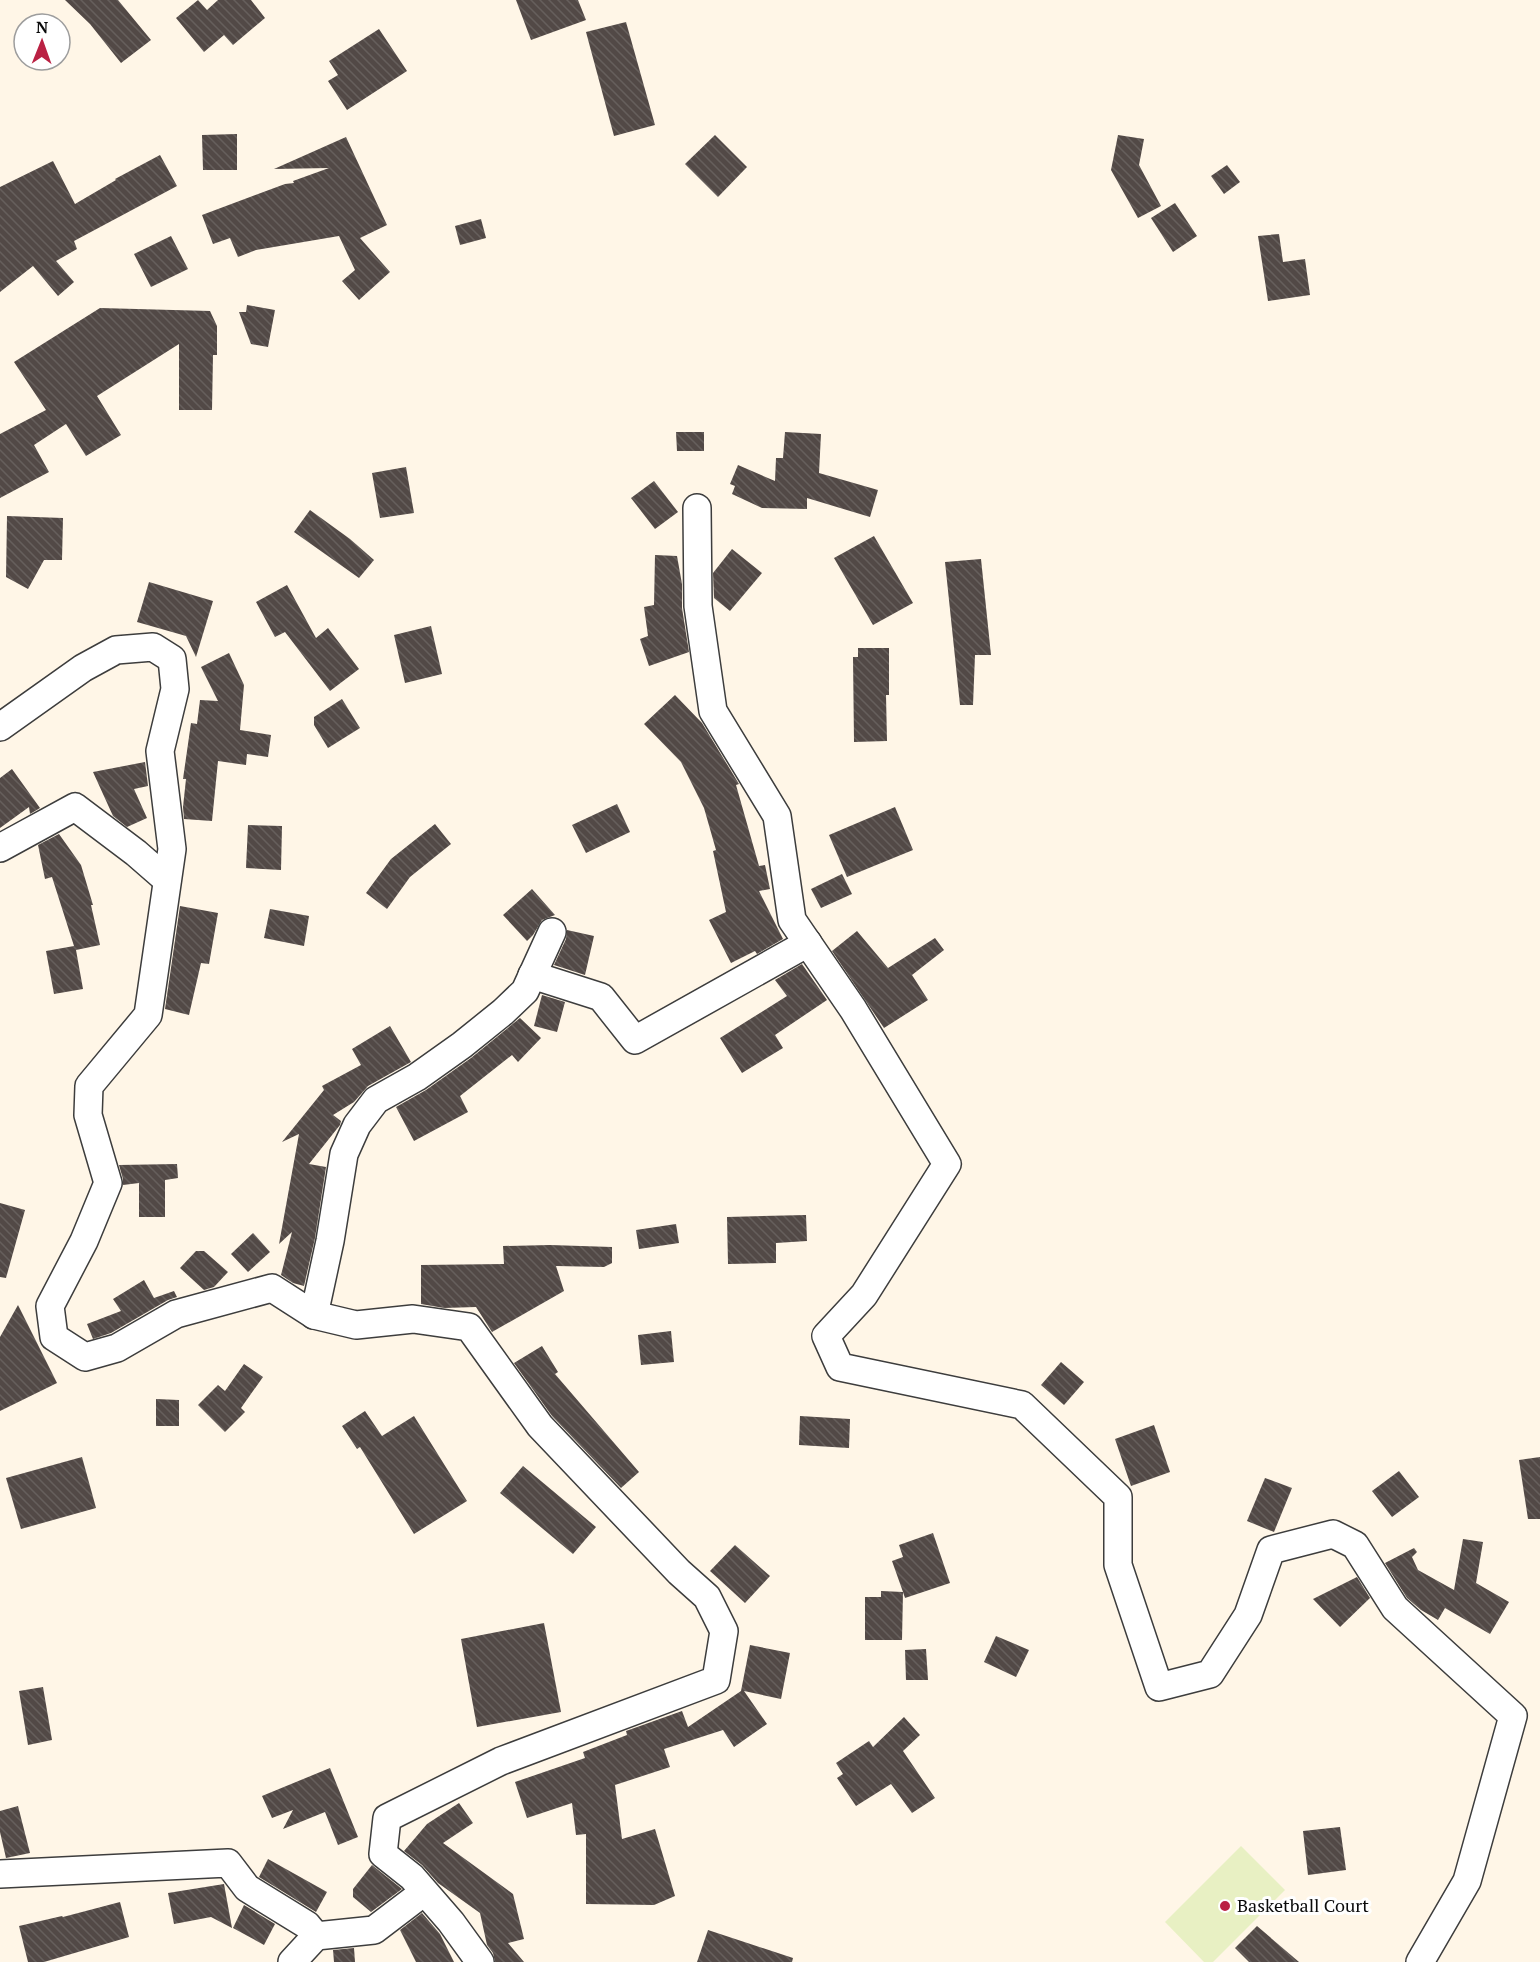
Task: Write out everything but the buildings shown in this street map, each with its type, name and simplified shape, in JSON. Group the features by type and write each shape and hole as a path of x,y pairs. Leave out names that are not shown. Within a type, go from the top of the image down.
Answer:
{"street":[{"path":"697,508 698,606 713,711 777,816 792,920 853,1009 947,1164 864,1295 826,1336 840,1367 1022,1405 1118,1497 1118,1565 1159,1687 1210,1674 1248,1615 1271,1550 1333,1534 1355,1545 1395,1608 1512,1716 1467,1881 1420,1962"},
{"path":"0,727 83,668 116,650 153,647 172,659 175,689 160,751 172,849 148,1016 89,1086 88,1115 108,1183 84,1241 50,1306 54,1337 85,1357 117,1348 176,1314 272,1288 314,1315 356,1325 413,1319 469,1327 540,1426 679,1572 707,1596 724,1631 716,1680 501,1761 387,1818 383,1854 412,1877 451,1922 480,1962"},
{"path":"0,848 75,807 136,853 167,880"},
{"path":"314,1315 330,1241 344,1154 357,1125 376,1100 417,1077 462,1045 525,991 552,932"},
{"path":"532,975 601,997 635,1040 808,943"},
{"path":"0,1874 228,1863 247,1888 308,1925 316,1936"},
{"path":"292,1962 316,1936 374,1930 424,1892"}],"green space":[{"name":"Basketball Court","path":"1241,1846 1285,1890 1213,1962 1204,1962 1165,1922"}],"place":[{"name":"Basketball Court","path":"1225,1906"}]}
